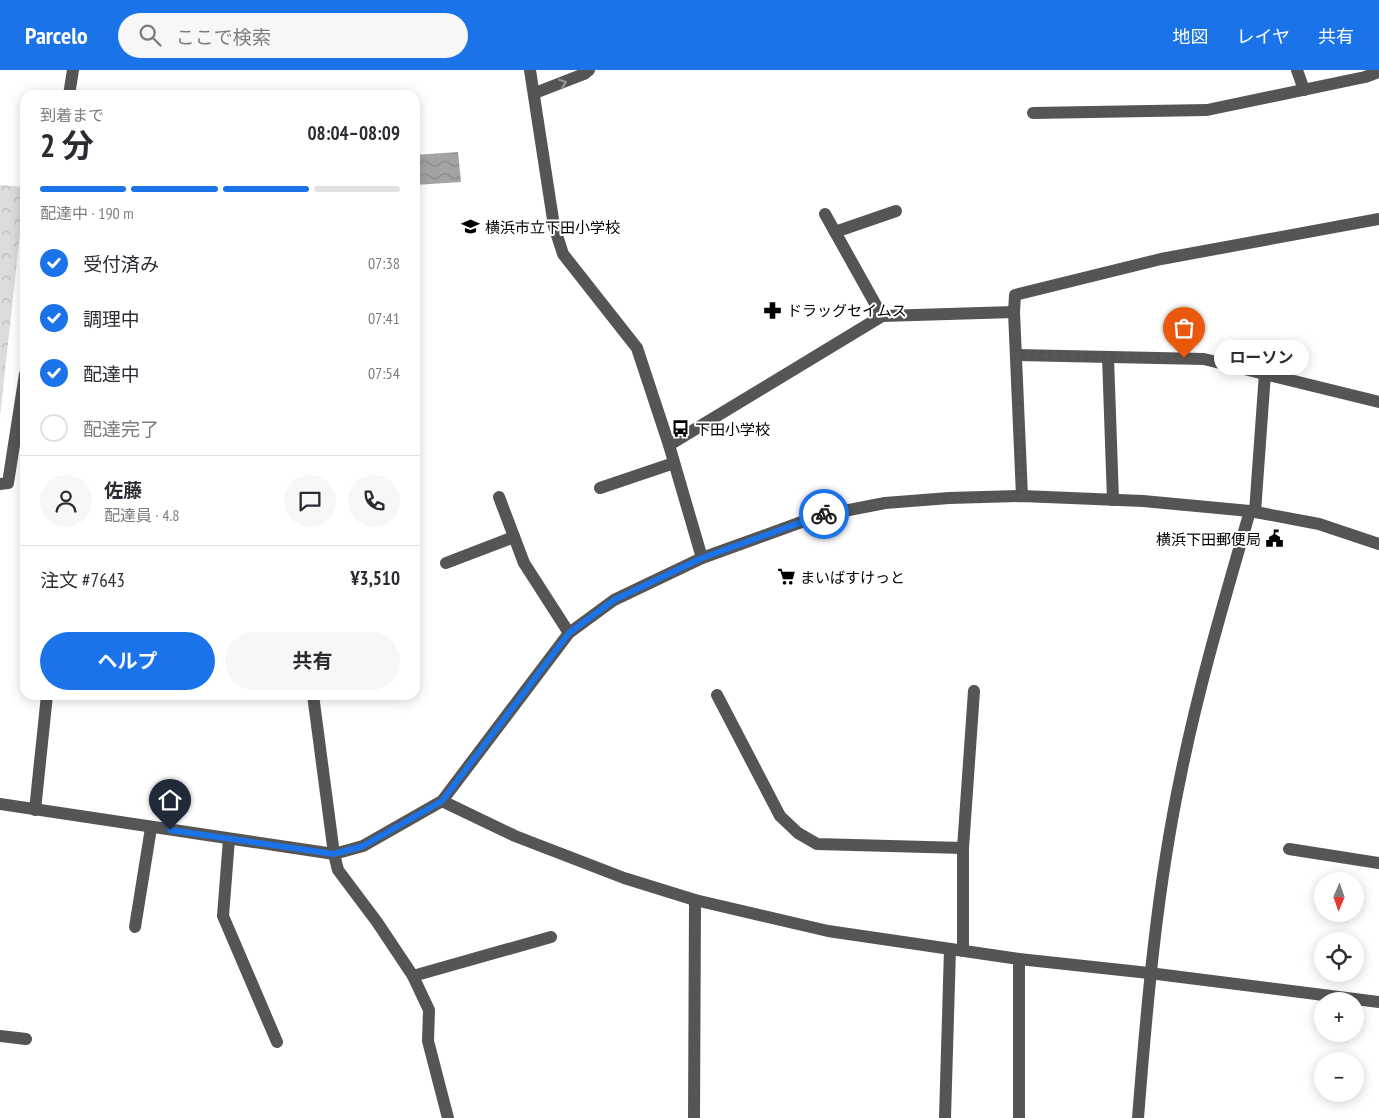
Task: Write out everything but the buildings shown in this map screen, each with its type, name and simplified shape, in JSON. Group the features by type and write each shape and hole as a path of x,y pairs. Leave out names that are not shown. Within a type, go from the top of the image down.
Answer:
{"street":[{"path":"70,90 73,70"},
{"path":"530,70 554,226 563,254 637,348 669,445 702,558"},
{"path":"535,93 584,74 589,70"},
{"path":"1297,70 1304,90"},
{"path":"1033,113 1207,110 1364,77 1379,72"},
{"path":"835,232 896,211"},
{"path":"825,214 882,316"},
{"path":"1022,496 1014,312 1015,295 1162,259 1379,218"},
{"path":"669,445 882,316 1014,312"},
{"path":"1017,355 1204,359 1379,402"},
{"path":"1108,357 1113,500"},
{"path":"1138,1118 1150,973 1180,774 1199,695 1253,512 1265,373"},
{"path":"0,484 8,483 20,406"},
{"path":"600,488 674,463"},
{"path":"0,804 334,854 363,846 442,801 569,633 614,600 702,558 818,516 885,502 1022,496 1113,500 1253,512 1319,524 1379,544"},
{"path":"499,497 524,563 569,633"},
{"path":"446,563 514,538"},
{"path":"963,951 963,848 974,691"},
{"path":"717,695 780,816 798,833 817,844 963,848"},
{"path":"35,810 46,700"},
{"path":"314,700 334,854 338,870 377,922 413,976 429,1010 428,1041 448,1118"},
{"path":"442,801 515,836 624,878 695,900 828,931 1019,959 1150,973 1379,1002"},
{"path":"135,927 151,828"},
{"path":"229,839 223,916 277,1042"},
{"path":"1289,850 1379,863"},
{"path":"694,1118 695,900"},
{"path":"413,976 551,937"},
{"path":"945,1118 950,949"},
{"path":"1019,959 1019,1118"},
{"path":"0,1036 26,1039"}],"green space":[{"path":"0,185 20,187 20,233 0,417"}],"water":[{"path":"458,152 461,182 420,185 420,155"}],"way so far":[{"path":"824,514 885,502 1022,496 1017,355 1184,358"}],"place":[{"name":"横浜市立下田小学校","path":"471,227"},
{"name":"ドラッグセイムス","path":"773,310"},
{"name":"ローソン","path":"1184,358"},
{"name":"下田小学校","path":"681,429"},
{"name":"横浜下田郵便局","path":"1275,539"},
{"name":"まいばすけっと","path":"786,577"}],"route":[{"path":"170,830 334,854 363,846 403,825 439,801 442,801 569,633 614,600 702,558 824,514"}]}
